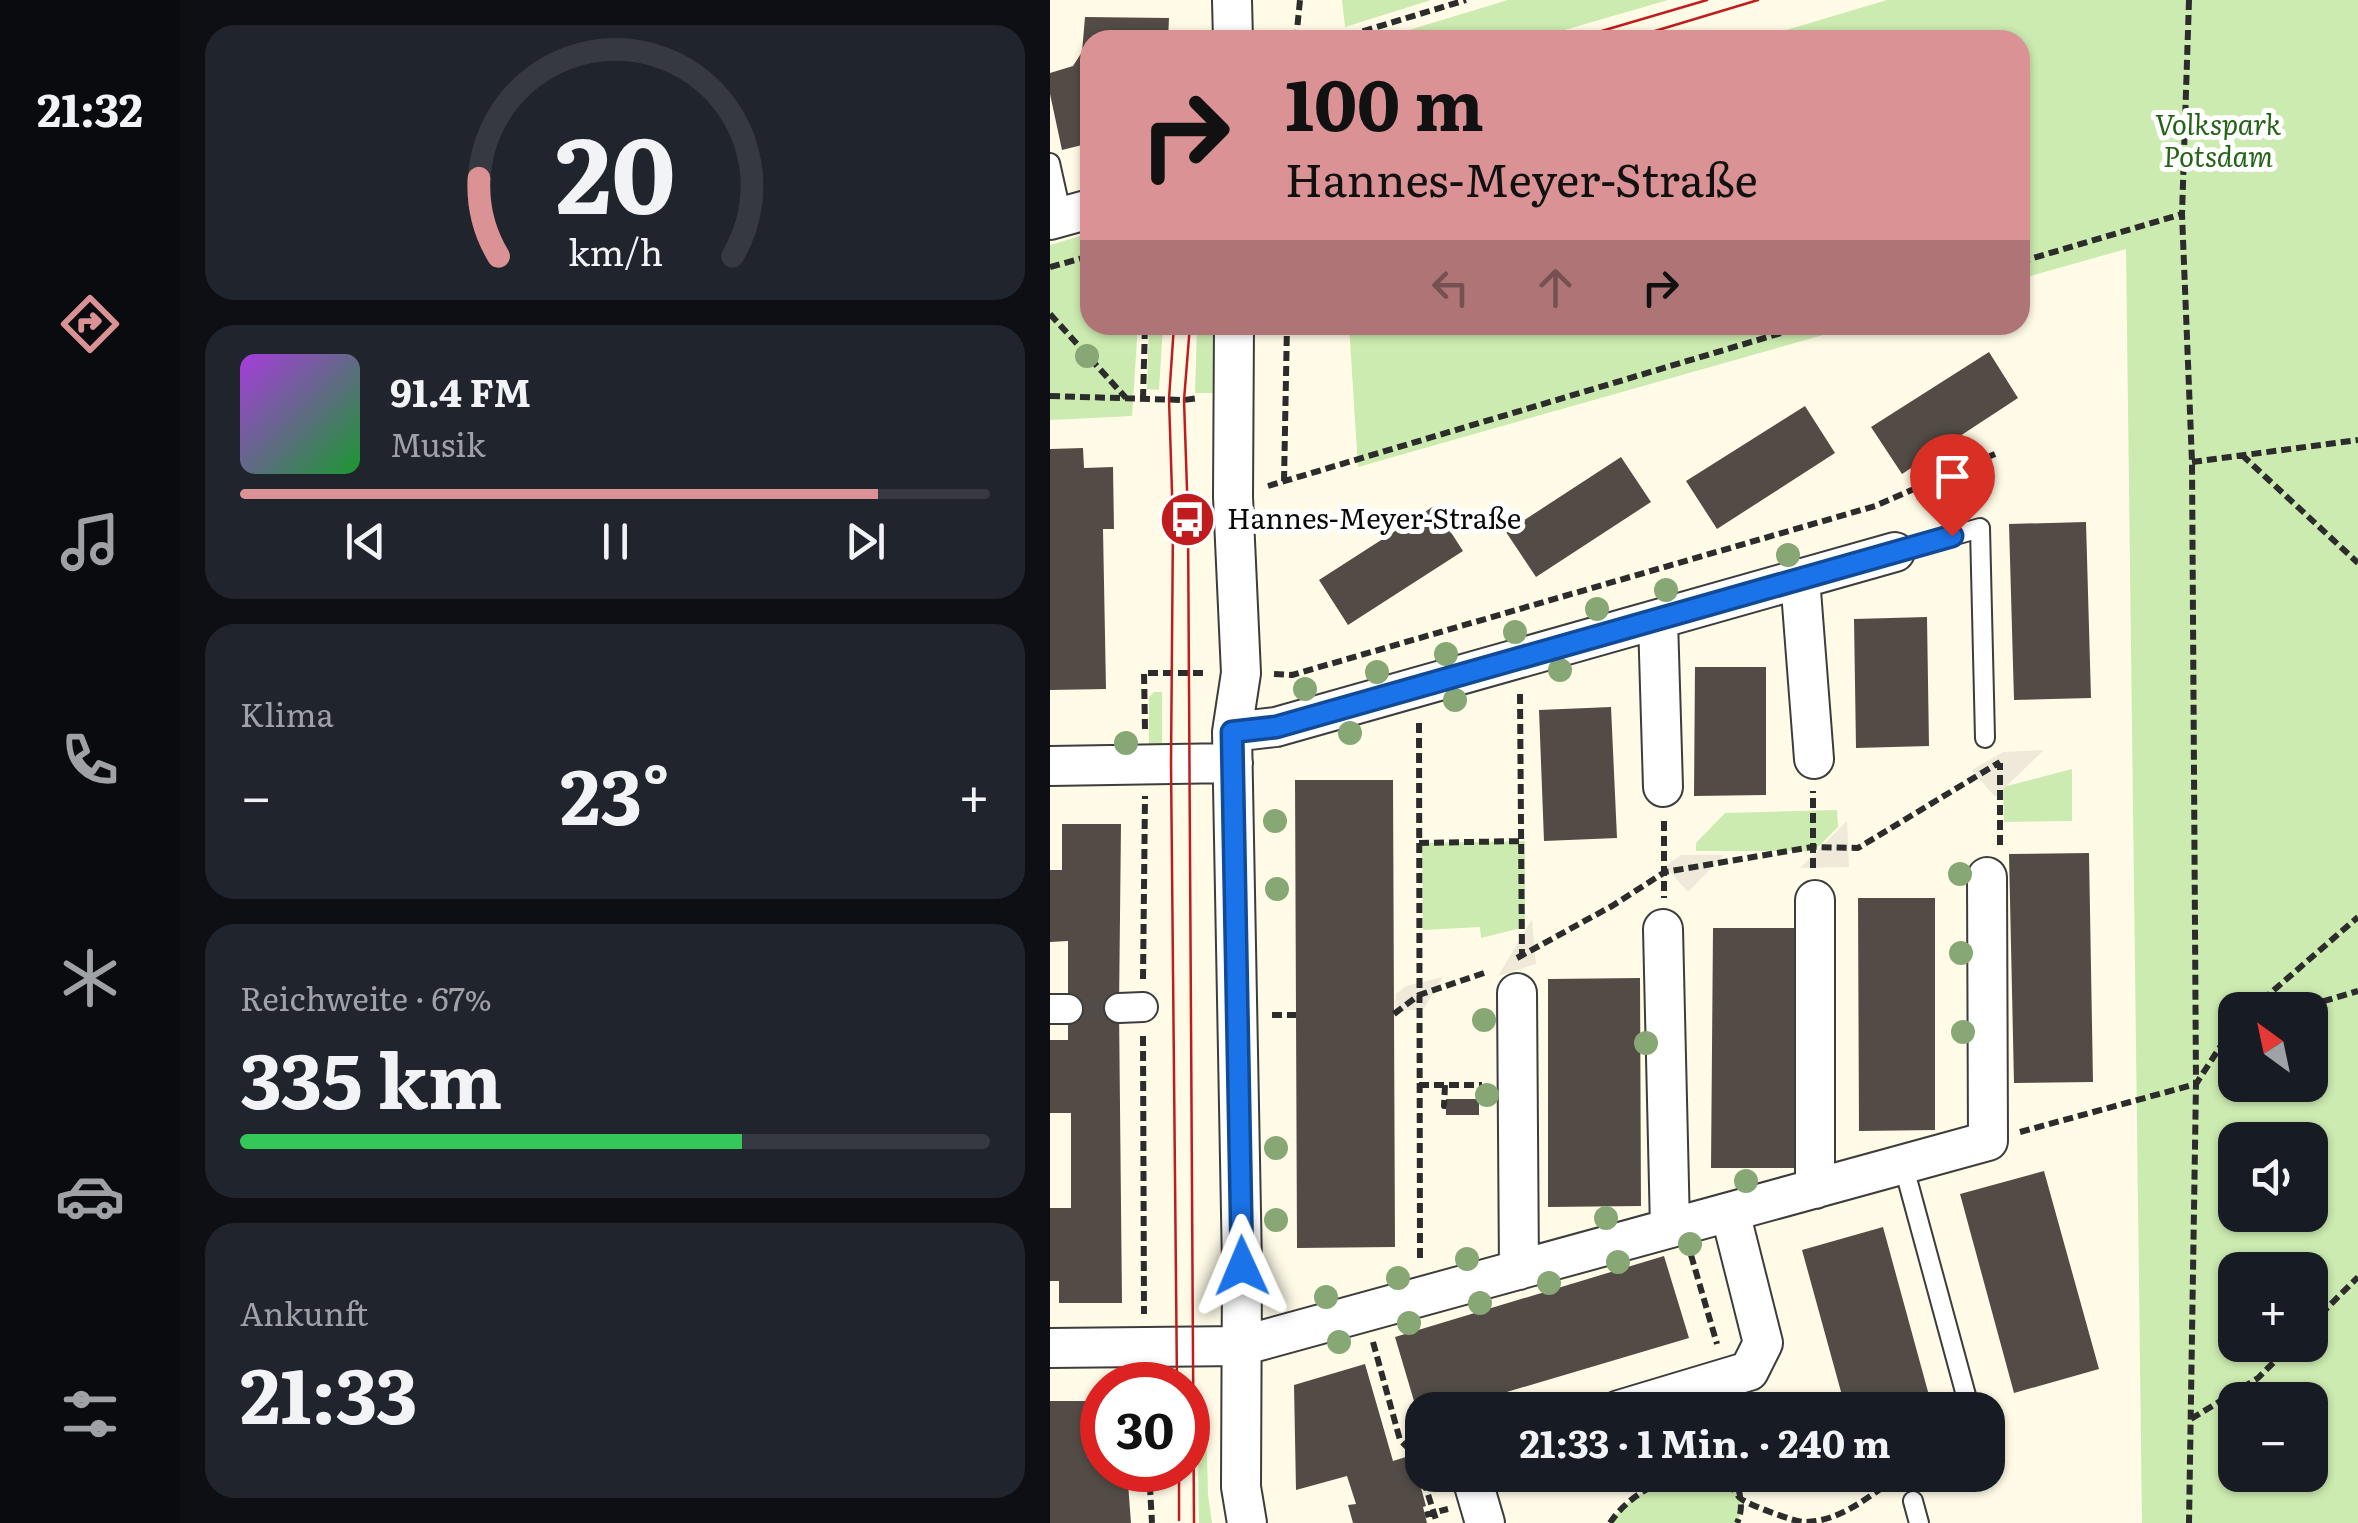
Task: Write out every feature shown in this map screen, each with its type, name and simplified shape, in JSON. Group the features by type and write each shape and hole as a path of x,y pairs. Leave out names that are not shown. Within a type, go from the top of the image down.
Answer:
{"street":[{"path":"1232,0 1233,30"},
{"path":"1234,335 1233,497 1241,673 1232,748 1242,1266 1241,1487 1246,1523"},
{"path":"1050,766 1232,748 1276,727 1895,552"},
{"path":"1800,578 1814,759"},
{"path":"1658,620 1663,787"},
{"path":"1050,1348 1241,1346 1988,1141 1988,877"},
{"path":"1815,900 1815,1188"},
{"path":"1663,930 1676,1227"},
{"path":"1510,969 1517,1085 1520,1270"},
{"path":"1680,1392 1750,1371 1762,1343 1730,1212"},
{"path":"1476,1492 1485,1523"}],"lane":[{"path":"1050,163 1068,215"},
{"path":"1895,552 1980,528 1985,738"},
{"path":"1903,1164 1965,1392"},
{"path":"1913,1501 1919,1523"}],"path":[{"path":"1297,30 1300,0"},
{"path":"1367,30 1466,0"},
{"path":"2188,0 2182,214 2192,462 2196,1084 2189,1523"},
{"path":"2030,259 2182,214"},
{"path":"1050,267 1080,259"},
{"path":"1050,314 1127,398"},
{"path":"1144,399 1146,335"},
{"path":"1284,481 1288,335"},
{"path":"1233,497 1774,335"},
{"path":"1052,395 1234,398"},
{"path":"2192,462 2358,440"},
{"path":"1144,673 1292,675 1875,506 1995,454"},
{"path":"2241,454 2358,563"},
{"path":"1510,969 1521,841 1520,658"},
{"path":"1420,688 1420,1297"},
{"path":"1814,759 1815,900"},
{"path":"1394,1014 1419,995 1510,969 1665,872 1812,848 1858,848 2000,762 1999,874 1988,877"},
{"path":"1663,787 1663,930"},
{"path":"1420,844 1521,841"},
{"path":"2273,992 2358,917"},
{"path":"2328,1000 2358,991"},
{"path":"1988,1141 2196,1084 2218,1051"},
{"path":"1445,1085 1446,1106"},
{"path":"1419,1086 1517,1085"},
{"path":"1676,1227 1727,1378"},
{"path":"2328,1307 2358,1277"},
{"path":"1364,1312 1400,1440 1416,1456 1437,1523"},
{"path":"2190,1420 2258,1378 2274,1362"},
{"path":"1610,1523 1627,1503 1646,1490 1677,1478 1712,1478 1735,1488 1742,1500 1802,1522 1843,1514 1875,1492"},
{"path":"1150,1492 1152,1523"},
{"path":"1737,1523 1741,1514 1740,1492"}],"green space":[{"path":"1342,0 1431,0 1345,27"},
{"path":"1508,0 1668,0 1564,30 1409,30"},
{"name":"Volkspark Potsdam","path":"1887,0 2358,0 2358,1523 2142,1523 2126,249 2030,276 2030,30 1786,30"},
{"path":"1080,236 1080,335 1137,335 1132,416 1050,420 1050,245"},
{"path":"1149,335 1162,335 1159,390 1147,389"},
{"path":"1197,335 1214,335 1215,393 1195,393"},
{"path":"1350,335 1823,335 1358,467"},
{"path":"1162,692 1162,745 1149,745 1149,697"},
{"path":"2072,769 2072,821 2004,822 2003,787"},
{"path":"1837,810 1838,827 1814,851 1696,851 1696,843 1725,813"},
{"path":"1525,841 1525,927 1481,938 1480,927 1423,930 1422,843"},
{"path":"1199,1492 1208,1492 1212,1523 1199,1523"},
{"path":"1645,1492 1737,1492 1741,1499 1737,1523 1610,1523"}],"shaded area":[{"path":"2044,750 1995,797 1972,770 2003,752"},
{"path":"1847,821 1849,867 1800,868"},
{"path":"1681,855 1724,855 1688,892 1665,866"},
{"path":"1532,919 1536,964 1498,976"},
{"path":"1443,977 1423,1010 1395,1010 1396,994 1406,986"}],"building":[{"path":"1085,17 1169,18 1168,30 1084,30"},
{"path":"1080,55 1080,146 1062,150 1050,94 1050,73 1073,66"},
{"path":"1989,352 2018,398 1902,474 1871,427"},
{"path":"1805,406 1835,453 1717,529 1686,481"},
{"path":"1083,448 1084,468 1113,467 1114,529 1103,529 1106,689 1050,690 1050,449"},
{"path":"1621,457 1651,502 1536,577 1506,532"},
{"path":"1434,506 1463,551 1348,625 1319,580"},
{"path":"2086,522 2091,698 2014,700 2009,524"},
{"path":"1927,617 1929,746 1856,748 1854,619"},
{"path":"1695,667 1766,667 1766,795 1694,796"},
{"path":"1611,707 1617,838 1544,841 1539,710"},
{"path":"1295,780 1393,780 1395,1247 1297,1248"},
{"path":"1062,824 1121,824 1122,1303 1059,1303 1059,1281 1050,1281 1050,1208 1071,1208 1071,1113 1050,1113 1050,1040 1068,1040 1068,941 1050,942 1050,870 1062,870"},
{"path":"2089,853 2093,1082 2014,1083 2009,854"},
{"path":"1858,898 1935,898 1935,1130 1859,1131"},
{"path":"1713,928 1803,928 1802,1168 1711,1168"},
{"path":"1640,978 1641,1206 1548,1207 1548,979"},
{"path":"1446,1099 1479,1099 1479,1115 1446,1115"},
{"path":"2044,1171 2099,1369 2014,1393 1960,1194"},
{"path":"1883,1227 1928,1392 1841,1392 1802,1250"},
{"path":"1664,1256 1689,1338 1507,1392 1411,1392 1395,1337"},
{"path":"1365,1364 1393,1461 1405,1457 1405,1492 1422,1492 1427,1523 1353,1523 1348,1505 1356,1504 1347,1476 1296,1490 1294,1385"},
{"path":"1050,1401 1080,1401 1080,1492 1129,1492 1131,1523 1050,1523"}],"tram line":[{"path":"1605,30 1707,0"},
{"path":"1658,30 1758,0"},
{"path":"1173,335 1169,399 1177,1362"},
{"path":"1189,335 1184,400 1194,1523"},
{"path":"1179,1492 1179,1520"}],"place":[{"name":"Hannes-Meyer-Straße","path":"1188,519"}],"route":[{"path":"1242,1266 1232,732 1276,727 1420,688 1952,536"}]}
